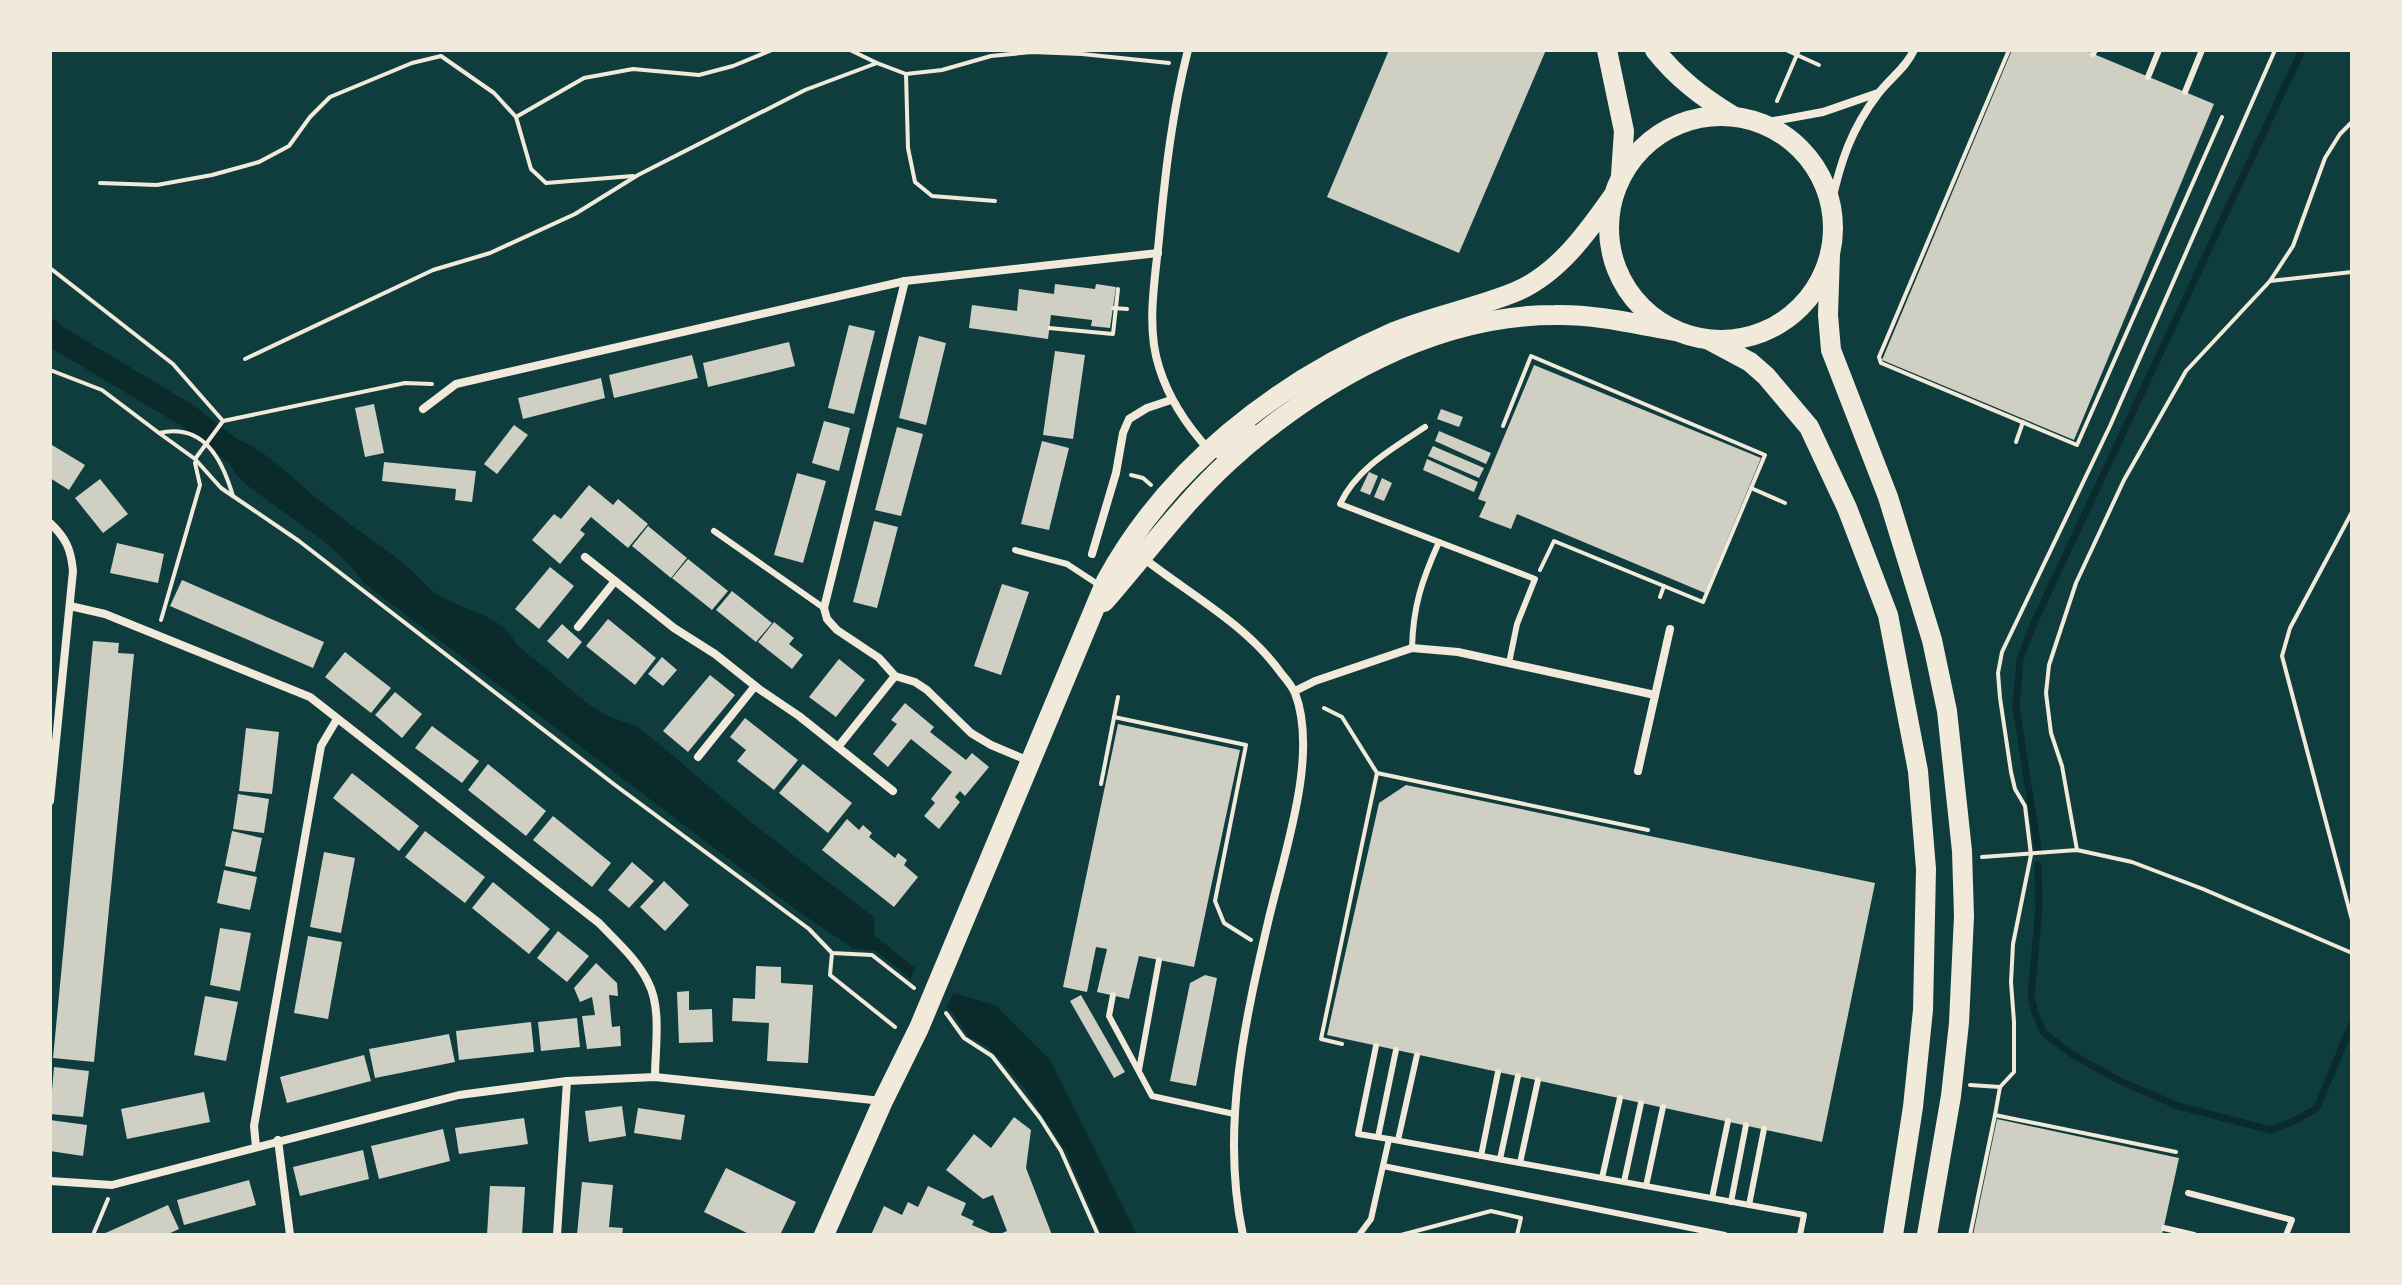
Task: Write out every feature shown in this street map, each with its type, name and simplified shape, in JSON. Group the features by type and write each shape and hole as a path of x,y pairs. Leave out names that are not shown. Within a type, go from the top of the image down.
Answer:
{"main road":[{"path":"1607,50 1624,131 1621,175 1613,196 1608,226 1610,251 1616,269 1637,304 1675,331"},
{"path":"1655,50 1669,68 1700,96 1733,116"},
{"path":"1621,175 1647,143 1671,127 1695,118 1733,116 1763,123 1793,141 1812,161 1823,180 1831,205 1834,226 1828,315 1831,350 1888,497 1929,627 1947,711 1962,851 1964,916 1959,1023 1951,1096 1927,1235"},
{"path":"824,1235 916,1034 1029,761 1126,544 1282,392 1331,362 1395,332 1516,292 1556,265 1585,237 1613,196"},
{"path":"1709,340 1743,338 1778,325 1807,300 1821,280 1830,254"},
{"path":"1094,614 1143,558 1216,457 1378,359 1426,339 1471,325 1516,317 1565,315 1675,331 1709,340 1750,362 1766,376 1809,427 1847,508 1888,615 1918,771 1926,869 1923,1010 1913,1107 1893,1235"}],"street":[{"path":"1188,50 1166,167 1152,313 1158,365 1171,400 1188,426 1216,457"},
{"path":"1831,205 1840,164 1851,134 1878,93 1910,59 1914,50"},
{"path":"1763,123 1823,112 1878,93"},
{"path":"423,409 456,384 905,281 1158,253"},
{"path":"905,281 824,608 827,619 837,630 879,658 895,676 915,682 927,690 971,733 1029,761"},
{"path":"1092,554 1129,419 1147,408 1171,400"},
{"path":"50,523 64,536 72,551 70,606 50,801"},
{"path":"1126,544 1228,619 1272,660 1295,691 1304,743 1298,793 1261,956 1234,1114 1235,1180 1243,1235"},
{"path":"585,557 674,628 799,716 893,791"},
{"path":"578,627 615,581"},
{"path":"70,606 105,614 310,697 599,923 634,960 650,984 655,1008 655,1077"},
{"path":"1638,771 1670,629"},
{"path":"1295,691 1315,681 1412,648 1458,652 1655,695"},
{"path":"838,747 895,676"},
{"path":"698,757 755,686"},
{"path":"256,1147 254,1126 321,746 337,719"},
{"path":"50,1181 112,1185 459,1095 567,1081 655,1077 883,1101"},
{"path":"557,1235 567,1081"},
{"path":"278,1140 290,1235"}],"lane":[{"path":"2148,77 2159,50"},
{"path":"2185,92 2202,50"},
{"path":"1425,427 1361,472 1340,504 1535,579 1517,624 1509,663"},
{"path":"714,531 824,608"},
{"path":"1412,648 1413,614 1421,584 1439,542"},
{"path":"1015,550 1067,564 1104,588"},
{"path":"1139,1072 1159,960"},
{"path":"1113,995 1109,1016 1152,1096 1234,1114"},
{"path":"1376,1046 1358,1134 1804,1215 1800,1235"},
{"path":"1378,1137 1396,1050"},
{"path":"1398,1140 1417,1055"},
{"path":"1481,1156 1498,1072"},
{"path":"1500,1159 1518,1076"},
{"path":"1520,1163 1538,1080"},
{"path":"1602,1178 1620,1098"},
{"path":"1624,1182 1641,1103"},
{"path":"1646,1186 1663,1107"},
{"path":"1712,1198 1728,1121"},
{"path":"1731,1202 1746,1125"},
{"path":"1749,1205 1764,1129"},
{"path":"1359,1235 1371,1219 1389,1139"},
{"path":"1383,1166 1725,1235"},
{"path":"2188,1193 2292,1220 2286,1235"},
{"path":"2164,1228 2194,1235"}],"path":[{"path":"516,117 584,78 633,69 699,75 733,66 772,50"},
{"path":"850,50 906,74 942,70 991,56 1032,52 1184,65"},
{"path":"1786,50 1798,52 1819,65"},
{"path":"2009,50 1879,357 1881,363 2077,445 2222,117"},
{"path":"1970,1235 2000,1087 2014,1072 2013,944 2031,855 2025,806 2015,789 2011,772 1998,673 2002,652 2110,426 2275,50"},
{"path":"1777,101 1798,52"},
{"path":"100,183 157,185 259,162 289,146 310,117 330,97 412,63 441,56 494,93 516,117 531,169 546,183 638,175"},
{"path":"245,359 433,270 490,253 575,214 638,175 805,90 877,63"},
{"path":"906,74 908,148 915,182 932,196 995,201"},
{"path":"2077,850 2062,766 2051,733 2046,693 2056,639 2076,583 2124,480 2186,371 2270,281 2293,246 2325,158 2340,134 2352,122"},
{"path":"50,268 173,364 223,421"},
{"path":"2270,281 2352,272"},
{"path":"1049,328 1113,334 1118,289"},
{"path":"1114,308 1127,309"},
{"path":"1503,426 1531,356 1765,455 1703,602 1554,541 1535,579"},
{"path":"50,370 102,390 195,459 221,488 299,541 615,785 809,929 832,953 872,955 916,989"},
{"path":"157,634 200,485 195,459 223,421 405,383 456,384"},
{"path":"2016,442 2023,422"},
{"path":"159,433 187,433 198,438 224,466 234,496"},
{"path":"1751,488 1785,503"},
{"path":"2352,512 2290,628 2282,656 2352,920"},
{"path":"1660,597 1664,586"},
{"path":"1101,784 1118,697"},
{"path":"1324,708 1342,717 1377,773 1321,1039 1342,1044"},
{"path":"1114,717 1246,745 1215,901 1224,923 1251,940"},
{"path":"1377,773 1648,830"},
{"path":"1978,858 2077,850 2132,862 2352,953"},
{"path":"832,953 830,975 916,1034"},
{"path":"938,1007 949,1015 964,1038 992,1056 1040,1118 1061,1151 1098,1235"},
{"path":"1968,1085 2000,1087"},
{"path":"1995,1115 2176,1152"},
{"path":"93,1235 112,1185"},
{"path":"1401,1235 1491,1211 1521,1218 1517,1235"}],"water":[{"path":"229,436 268,457 334,512 403,563 430,589 500,625 516,644 587,703 607,716 636,726 658,743 752,823 875,918 874,935 915,968 953,993 995,1005 1050,1060 1137,1235 1102,1235 1067,1153 1023,1086 987,1046 969,1037 952,1012 876,951 854,949 795,909 364,583 322,540 238,477 220,449"}],"pier":[{"path":"917,964 955,989 945,1012 909,982"}],"building":[{"path":"1389,50 1546,50 1459,253 1327,197"},
{"path":"2012,50 2084,50 2214,104 2074,440 1882,360"},
{"path":"1055,284 1095,289 1096,284 1116,287 1110,328 1091,326 1092,320 1051,315 1048,339 969,328 972,305 1017,311 1019,289 1054,294"},
{"path":"849,325 875,331 854,414 828,408"},
{"path":"919,336 946,343 926,425 899,418"},
{"path":"789,342 795,366 708,387 703,363"},
{"path":"1055,351 1085,355 1073,439 1043,435"},
{"path":"692,355 698,378 614,398 609,375"},
{"path":"1534,365 1761,458 1705,593 1517,514 1511,529 1479,517 1486,502 1478,499"},
{"path":"601,378 605,398 523,419 518,398"},
{"path":"374,404 384,453 365,457 355,408"},
{"path":"1441,409 1463,417 1459,427 1437,419"},
{"path":"824,421 850,428 839,471 812,463"},
{"path":"514,425 528,435 497,474 484,464"},
{"path":"897,427 923,434 901,516 875,510"},
{"path":"1439,431 1491,453 1486,464 1435,441"},
{"path":"1042,441 1069,448 1049,530 1021,524"},
{"path":"52,445 85,465 69,490 50,478"},
{"path":"1433,446 1484,468 1479,478 1428,456"},
{"path":"1427,459 1478,482 1474,492 1423,470"},
{"path":"384,462 476,471 472,502 455,500 456,489 382,481"},
{"path":"1369,472 1378,476 1370,495 1360,491"},
{"path":"797,473 826,481 803,563 774,555"},
{"path":"1382,478 1392,483 1384,501 1374,497"},
{"path":"100,479 128,514 103,533 75,498"},
{"path":"589,485 613,505 618,499 648,524 628,548 591,517 580,530 585,534 560,564 532,540 554,514 561,519"},
{"path":"874,521 898,527 877,608 853,602"},
{"path":"648,526 687,558 671,578 632,546"},
{"path":"117,543 164,554 158,583 110,573"},
{"path":"688,559 728,591 712,610 672,578"},
{"path":"550,567 574,586 539,629 515,609"},
{"path":"182,580 324,642 313,668 170,606"},
{"path":"1002,584 1029,592 1001,675 974,666"},
{"path":"732,591 772,623 756,642 716,610"},
{"path":"608,619 656,658 635,685 586,646"},
{"path":"774,622 794,638 789,644 803,655 792,669 758,642"},
{"path":"562,624 582,642 568,659 547,641"},
{"path":"93,641 119,643 118,653 134,654 94,1062 53,1058"},
{"path":"345,652 391,688 371,713 325,677"},
{"path":"662,657 677,670 663,686 648,674"},
{"path":"839,659 865,680 836,717 809,697"},
{"path":"710,675 735,695 688,752 663,731"},
{"path":"395,692 422,714 402,738 375,715"},
{"path":"905,703 934,727 930,732 966,760 972,753 989,767 965,796 960,791 955,797 960,802 939,829 924,816 935,803 931,799 952,772 911,739 888,767 873,754 897,724 891,720"},
{"path":"745,718 798,760 774,790 737,761 746,750 730,737"},
{"path":"1118,724 1240,750 1194,967 1139,956 1129,999 1097,992 1107,949 1096,947 1087,992 1063,987"},
{"path":"432,726 479,761 462,783 415,748"},
{"path":"246,728 279,732 272,794 239,791"},
{"path":"488,764 546,811 526,836 468,790"},
{"path":"803,764 852,803 828,833 779,793"},
{"path":"352,773 419,826 399,851 333,798"},
{"path":"1406,785 1875,883 1822,1142 1327,1035 1379,803"},
{"path":"238,794 269,799 264,833 233,829"},
{"path":"553,816 611,863 592,887 533,840"},
{"path":"847,819 859,830 863,825 872,833 869,837 895,858 898,853 907,860 904,865 918,877 894,907 822,850"},
{"path":"232,831 262,838 255,872 225,866"},
{"path":"425,831 485,877 465,903 405,857"},
{"path":"324,852 355,858 341,933 310,927"},
{"path":"632,862 654,881 629,908 608,890"},
{"path":"224,870 257,877 250,910 217,903"},
{"path":"664,881 689,905 665,931 640,907"},
{"path":"493,882 550,929 529,954 472,908"},
{"path":"220,928 251,933 240,991 210,985"},
{"path":"558,931 589,956 567,982 537,958"},
{"path":"308,936 342,942 328,1019 294,1013"},
{"path":"596,963 617,983 618,996 609,995 612,1027 620,1026 621,1046 587,1049 582,1016 595,1015 592,997 580,1002 574,988"},
{"path":"756,966 781,967 781,983 813,985 808,1063 767,1061 769,1023 732,1021 733,998 755,999"},
{"path":"1205,975 1217,978 1196,1086 1170,1081 1190,983"},
{"path":"689,991 689,1010 712,1009 713,1042 679,1043 677,992"},
{"path":"1081,995 1125,1072 1114,1078 1070,1001"},
{"path":"205,996 238,1002 226,1061 194,1055"},
{"path":"577,1018 580,1047 541,1051 538,1022"},
{"path":"531,1022 534,1052 459,1060 456,1031"},
{"path":"449,1034 455,1062 375,1078 369,1049"},
{"path":"364,1055 371,1081 287,1103 280,1077"},
{"path":"54,1067 89,1071 83,1117 50,1114"},
{"path":"204,1092 210,1122 127,1139 121,1109"},
{"path":"622,1106 626,1136 589,1142 585,1111"},
{"path":"638,1108 685,1115 681,1140 634,1133"},
{"path":"1014,1117 1031,1130 1026,1168 1052,1235 998,1235 1007,1231 993,1195 983,1199 946,1170 974,1134 991,1148"},
{"path":"524,1118 528,1144 459,1154 455,1128"},
{"path":"1997,1119 2179,1158 2162,1235 1973,1235"},
{"path":"50,1120 87,1125 83,1156 50,1151"},
{"path":"443,1129 450,1161 379,1179 371,1146"},
{"path":"363,1150 369,1179 300,1196 293,1167"},
{"path":"726,1168 796,1202 780,1235 751,1235 704,1212"},
{"path":"249,1180 256,1205 184,1225 177,1200"},
{"path":"582,1182 613,1185 609,1227 623,1228 622,1235 577,1235"},
{"path":"490,1186 525,1187 522,1235 487,1235"},
{"path":"928,1186 966,1203 961,1215 974,1221 972,1225 995,1235 871,1235 884,1206 902,1215 908,1202 918,1207"},
{"path":"168,1205 179,1229 166,1235 101,1235"}],"waterway":[{"path":"2038,850 2016,707 2020,660 2033,625 2302,50"},
{"path":"50,331 188,416 248,463"},
{"path":"2038,865 2039,908 2031,997 2035,1013 2044,1033 2073,1055 2120,1081 2178,1106 2271,1130 2317,1108 2352,1023"}]}
